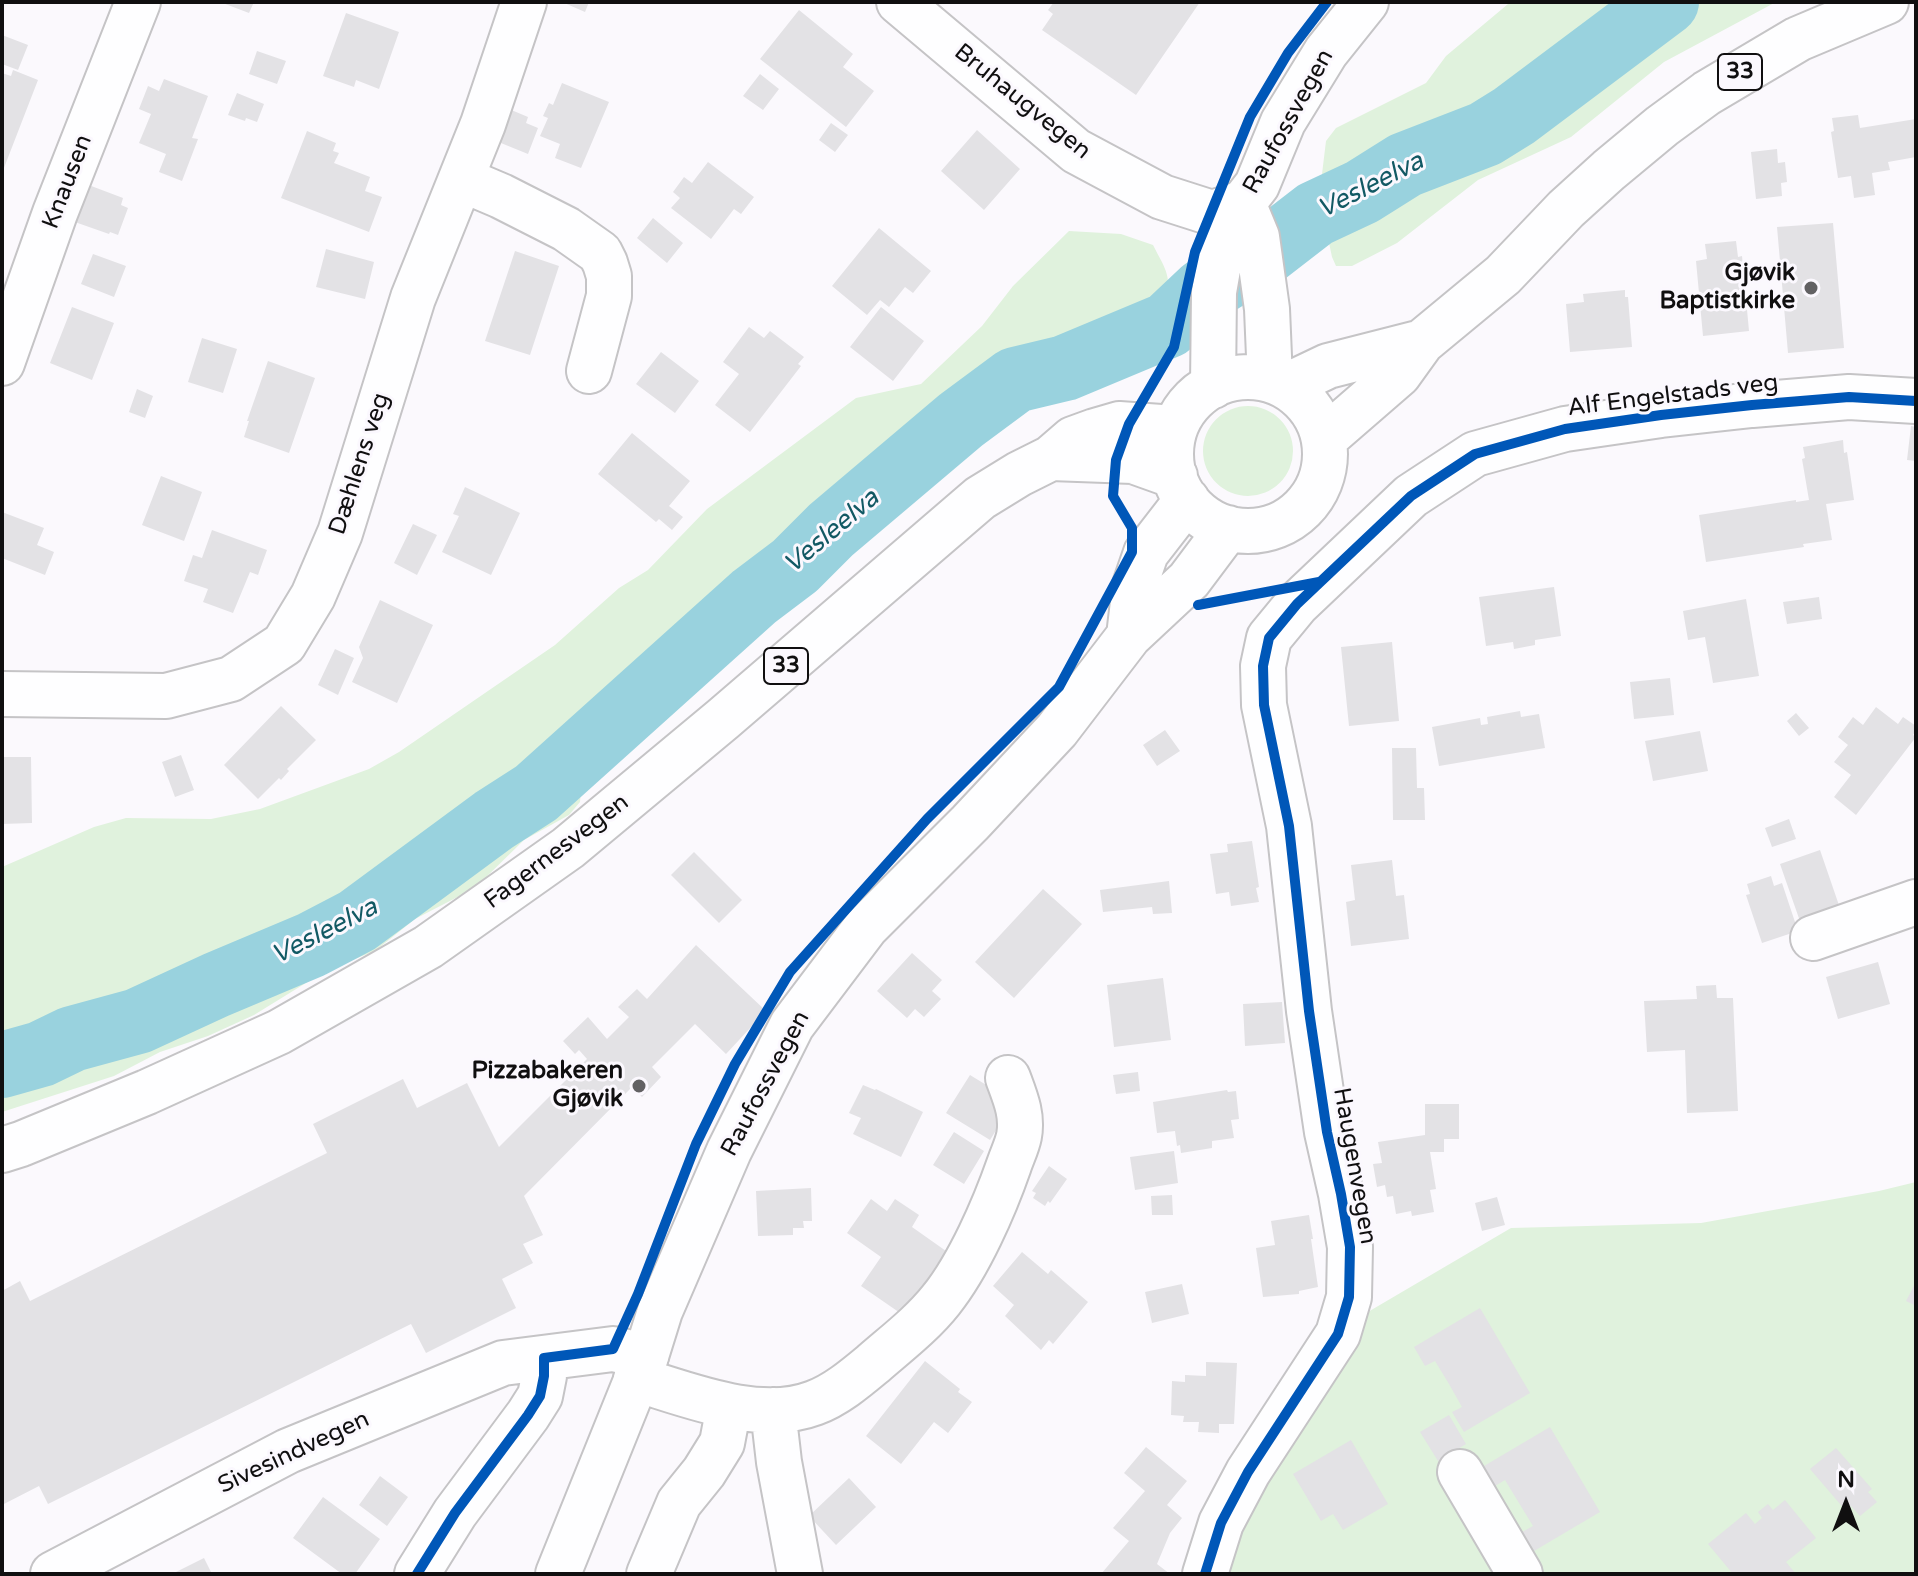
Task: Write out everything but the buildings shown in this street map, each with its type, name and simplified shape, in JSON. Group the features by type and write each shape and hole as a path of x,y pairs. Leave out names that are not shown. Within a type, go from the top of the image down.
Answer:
{"main road":[{"name":"Knausen","path":"2,363 55,213 138,2"},
{"name":"Dæhlens veg","path":"2,694 166,696 231,679 284,644 313,596 340,533 413,298 483,124 524,2"},
{"name":"Bruhaugvegen","path":"899,2 1076,151 1162,197 1212,213 1243,203"},
{"name":"Raufossvegen","path":"1213,386 1214,292 1224,235 1257,185 1283,122 1326,52 1366,2"},
{"name":"33","path":"1324,439 1399,374 1422,342 1503,275 1566,209 1609,170 1707,93 1798,39 1886,2"},
{"path":"461,179 566,229 600,253 609,276 609,296 589,371"},
{"name":"Raufossvegen","path":"1243,203 1257,237 1278,383"},
{"name":"33","path":"1175,428 1191,403 1213,386 1233,378 1248,376 1278,383 1328,366 1422,342"},
{"path":"1228,528 1237,531 1266,529 1285,522 1301,511 1313,496 1325,472 1320,423 1278,383"},
{"name":"Alf Engelstads veg","path":"1289,826 1264,705 1263,666 1269,638 1297,604 1411,496 1475,454 1565,429 1676,413 1835,398 1916,401"},
{"name":"Fagernesvegen","path":"2,1150 147,1092 279,1032 428,947 568,848 980,498 1051,458 1073,439 1119,424 1175,428"},
{"path":"1129,636 1135,585 1146,553 1181,488 1171,456 1175,428"},
{"name":"Fagernesvegen","path":"1051,458 1133,461 1181,488"},
{"name":"33","path":"1181,488 1202,516 1228,528"},
{"name":"Raufossvegen","path":"558,1574 641,1368 660,1311 729,1151 792,1025 866,927 1057,730 1129,636 1189,580 1228,528"},
{"name":"Haugenvegen","path":"1205,1574 1221,1523 1248,1472 1338,1334 1349,1297 1350,1247 1322,1102 1289,826"},
{"path":"1813,938 1916,902"},
{"name":"Sivesindvegen","path":"53,1574 288,1451 503,1363 613,1349 641,1368 729,1406 773,1410 813,1404 862,1373 919,1324 940,1302 958,1276 998,1196 1020,1135 1020,1109 1008,1078"},
{"path":"417,1574 455,1513 540,1396 544,1358"},
{"path":"649,1574 679,1503 722,1443 729,1406"},
{"path":"773,1410 779,1462 800,1574"},
{"path":"1460,1472 1520,1574"}],"green space":[{"path":"1776,2 1664,62 1571,137 1478,180 1397,243 1352,266 1336,266 1325,224 1322,174 1326,141 1336,128 1426,83 1446,56 1508,4"},
{"path":"1069,231 1121,234 1153,245 1168,281 1162,306 1066,338 843,494 804,528 749,567 686,626 607,690 592,721 584,753 580,802 569,815 524,840 475,888 415,919 375,951 327,970 254,1015 208,1036 160,1052 114,1076 2,1112 2,867 94,827 126,818 211,819 260,809 369,769 399,752 555,645 619,588 648,570 707,509 856,398 921,384 982,326 1013,286"},
{"path":"1248,406 1265,409 1280,419 1290,434 1293,451 1290,468 1280,483 1265,493 1248,496 1231,493 1216,483 1206,468 1203,451 1206,434 1216,419 1231,409"},
{"path":"1916,1182 1916,1574 1209,1574 1327,1336 1511,1228 1701,1223"}],"waterway":[{"name":"Vesleelva","path":"2,1065 41,1054 72,1039 138,1021 311,945 357,921 494,820 536,793 754,597 795,566 831,530 961,420 1015,380 1065,368 1168,325 1204,291 1262,255 1315,214 1362,192 1405,165 1485,134 1514,116 1666,2"}],"cycle path":[{"path":"417,1574 455,1513 540,1396 544,1358 613,1349 638,1294 696,1144 735,1064 790,972 927,819 1059,687 1132,552 1132,528 1113,496 1116,460 1129,424 1174,347 1195,252 1250,117 1288,53 1327,2"},
{"path":"1205,1574 1221,1523 1248,1472 1338,1334 1349,1297 1350,1247 1327,1132 1309,1011 1289,826 1264,705 1263,666 1269,638 1297,604 1411,496 1475,454 1565,429 1661,415 1849,397 1916,401"},
{"path":"1198,605 1319,582"}],"place":[{"name":"Gjøvik Baptistkirke","path":"1811,288"},
{"name":"Pizzabakeren Gjøvik","path":"639,1086"}]}
